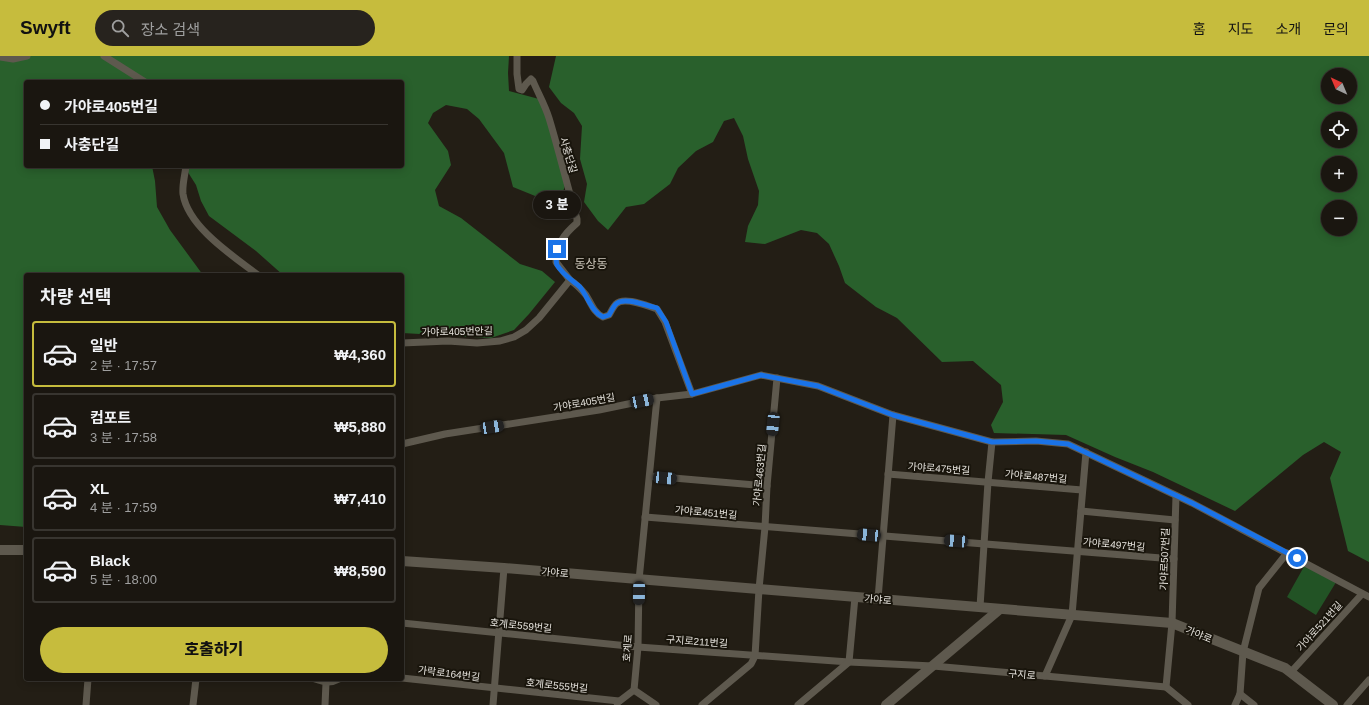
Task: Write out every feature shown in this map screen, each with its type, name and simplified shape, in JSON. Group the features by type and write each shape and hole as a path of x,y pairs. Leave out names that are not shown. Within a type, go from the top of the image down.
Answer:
{"main road":[{"path":"0,550 24,550"},
{"name":"가야로","path":"404,561 1172,623 1285,668 1333,705"},
{"path":"886,705 1000,609"}],"street":[{"path":"0,57 13,59 27,56"},
{"path":"104,56 142,80"},
{"name":"사충단길","path":"517,56 519,89 522,90 528,80 531,79 533,81 548,117 552,134 562,161 577,223 568,230 557,249 556,262 570,280"},
{"path":"186,168 183,193 186,206 202,228 214,240 255,273"},
{"path":"570,280 579,287 587,297 598,315 603,317 609,315 616,303 623,301 629,301 657,308 666,322 692,394"},
{"name":"가야로405번안길","path":"404,342 448,341 477,343 500,341 514,337 526,330 540,318 570,280"},
{"name":"가야로405번길","path":"404,444 446,434 599,410 657,398 692,394 761,375 818,386 893,415 992,442 1036,441 1068,444 1176,496 1288,553 1369,597"},
{"name":"가야로463번길","path":"758,589 765,527 767,486 777,378"},
{"path":"639,580 657,398"},
{"path":"878,599 893,415"},
{"path":"980,607 992,442"},
{"name":"가야로497번길","path":"1072,615 1086,452"},
{"name":"가야로475번길","path":"888,474 988,482"},
{"path":"650,476 767,486"},
{"name":"가야로487번길","path":"988,482 1082,490"},
{"name":"가야로507번길","path":"1166,687 1172,623 1176,496"},
{"path":"1081,511 1175,520"},
{"name":"가야로451번길","path":"645,517 765,527"},
{"path":"765,527 985,544"},
{"name":"가야로497번길","path":"985,544 1174,559"},
{"path":"1235,705 1240,694 1243,652 1259,588 1288,553"},
{"path":"493,705 504,568"},
{"name":"호계로","path":"634,690 638,647 639,580"},
{"path":"702,705 751,664 755,656 758,589"},
{"name":"가야로521번길","path":"1291,672 1362,594"},
{"path":"798,705 849,662 855,597"},
{"name":"구지로","path":"932,666 1045,676 1072,615"},
{"name":"호계로559번길","path":"404,623 638,647"},
{"name":"구지로211번길","path":"638,647 755,656 932,666"},
{"path":"1045,676 1166,687 1188,705"},
{"name":"가락로164번길","path":"404,678 494,688"},
{"path":"1347,705 1369,680"},
{"path":"86,705 88,681"},
{"path":"193,705 196,681"},
{"path":"320,681 326,683 336,681"},
{"path":"325,705 326,683"},
{"name":"호계로555번길","path":"494,688 617,703 634,690"},
{"path":"634,690 656,705"},
{"path":"1240,694 1254,705"}],"green space":[{"path":"0,56 509,56 509,91 539,99 548,120 565,186 559,203 545,200 513,187 504,153 479,119 467,109 446,105 433,113 428,123 448,151 451,165 435,190 439,206 461,218 520,264 542,271 555,282 514,330 491,338 404,333 404,273 281,273 256,251 209,216 201,201 196,185 185,168 404,168 404,80 24,80 24,168 152,168 157,207 170,230 202,273 24,273 24,527 0,525"},
{"path":"556,56 1369,56 1369,562 1348,551 1330,478 1341,452 1324,442 1303,455 1235,511 1153,472 1066,435 994,433 991,425 1003,402 1001,385 973,361 942,362 897,318 876,307 845,283 829,244 817,233 801,230 765,244 745,242 748,226 758,205 759,191 748,159 743,136 734,118 724,121 713,142 696,151 678,168 670,184 644,204 626,207 608,230 598,221 584,202 587,184 580,159 582,126 574,113 561,103 549,87"},
{"path":"1306,563 1338,579 1316,615 1287,597"}],"district":[{"name":"동상동","path":"591,264"}],"route":[{"path":"557,249 556,262 559,267 570,280 579,287 598,315 603,317 609,315 616,303 623,301 629,301 657,308 666,322 684,368 692,394 761,375 818,386 893,415 992,442 1036,441 1068,444 1192,503 1297,558"}]}
